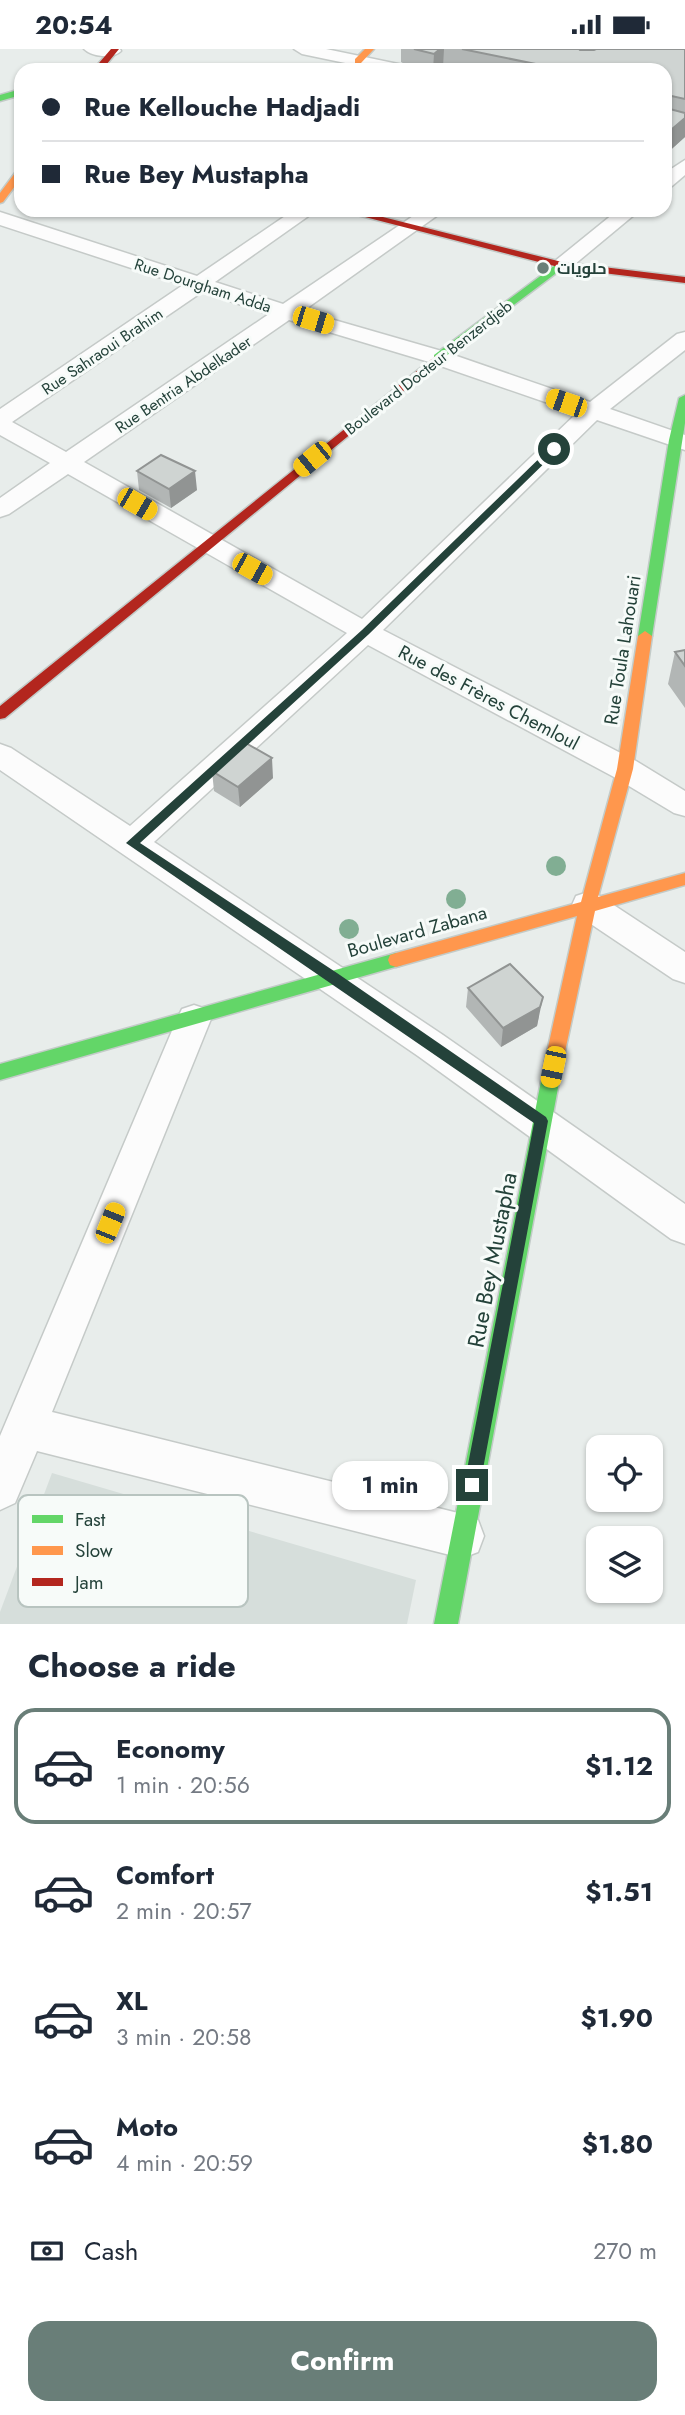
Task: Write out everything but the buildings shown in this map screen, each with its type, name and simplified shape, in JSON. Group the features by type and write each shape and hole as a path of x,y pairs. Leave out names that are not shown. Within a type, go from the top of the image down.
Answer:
{"street":[{"path":"92,49 114,50"},
{"path":"302,49 364,55 385,63"},
{"path":"102,63 114,50"},
{"path":"0,199 14,180"},
{"name":"Rue Sahraoui Brahim","path":"0,423 297,217"},
{"path":"370,217 562,265 685,280"},
{"name":"Rue Bentria Abdelkader","path":"0,509 424,217"},
{"name":"Boulevard Docteur Benzerdjeb","path":"0,714 437,357 562,265 621,217"},
{"name":"Rue Dourgham Adda","path":"0,218 288,313 437,357 680,441"},
{"path":"132,843 365,632 592,412 685,339"},
{"name":"Rue Toula Lahouari","path":"588,905 625,769 685,398"},
{"name":"Rue des Frères Chemloul","path":"0,423 207,544 365,632 625,769 685,805"},
{"path":"0,755 333,977 541,1121 685,1226"},
{"name":"Boulevard Zabana","path":"0,1072 685,879"},
{"path":"588,905 685,969"},
{"name":"Rue Bey Mustapha","path":"446,1624 541,1121 588,905"},
{"path":"0,1488 194,1019"},
{"path":"26,1427 462,1536"}],"shaded area":[{"path":"52,1473 127,1495 44,1495"},
{"path":"248,1531 416,1580 407,1624 0,1624 0,1612 18,1564 18,1607 248,1607"}],"traffic: fast":[{"path":"0,98 14,94"},
{"path":"438,357 562,265"},
{"path":"645,636 675,440 685,398"},
{"path":"0,1072 396,960"},
{"path":"446,1624 554,1061"}],"traffic: slow":[{"path":"358,61 370,49"},
{"path":"0,200 14,181"},
{"path":"554,1061 588,905 625,769 645,636"},
{"path":"396,960 685,879"}],"traffic: jam":[{"path":"103,63 115,49"},
{"path":"371,217 562,265 685,280"},
{"path":"0,714 438,357"}],"place":[{"name":"حلويات","path":"543,268"}],"route":[{"path":"472,1485 541,1121 333,977 132,843 365,632 554,449"}]}
